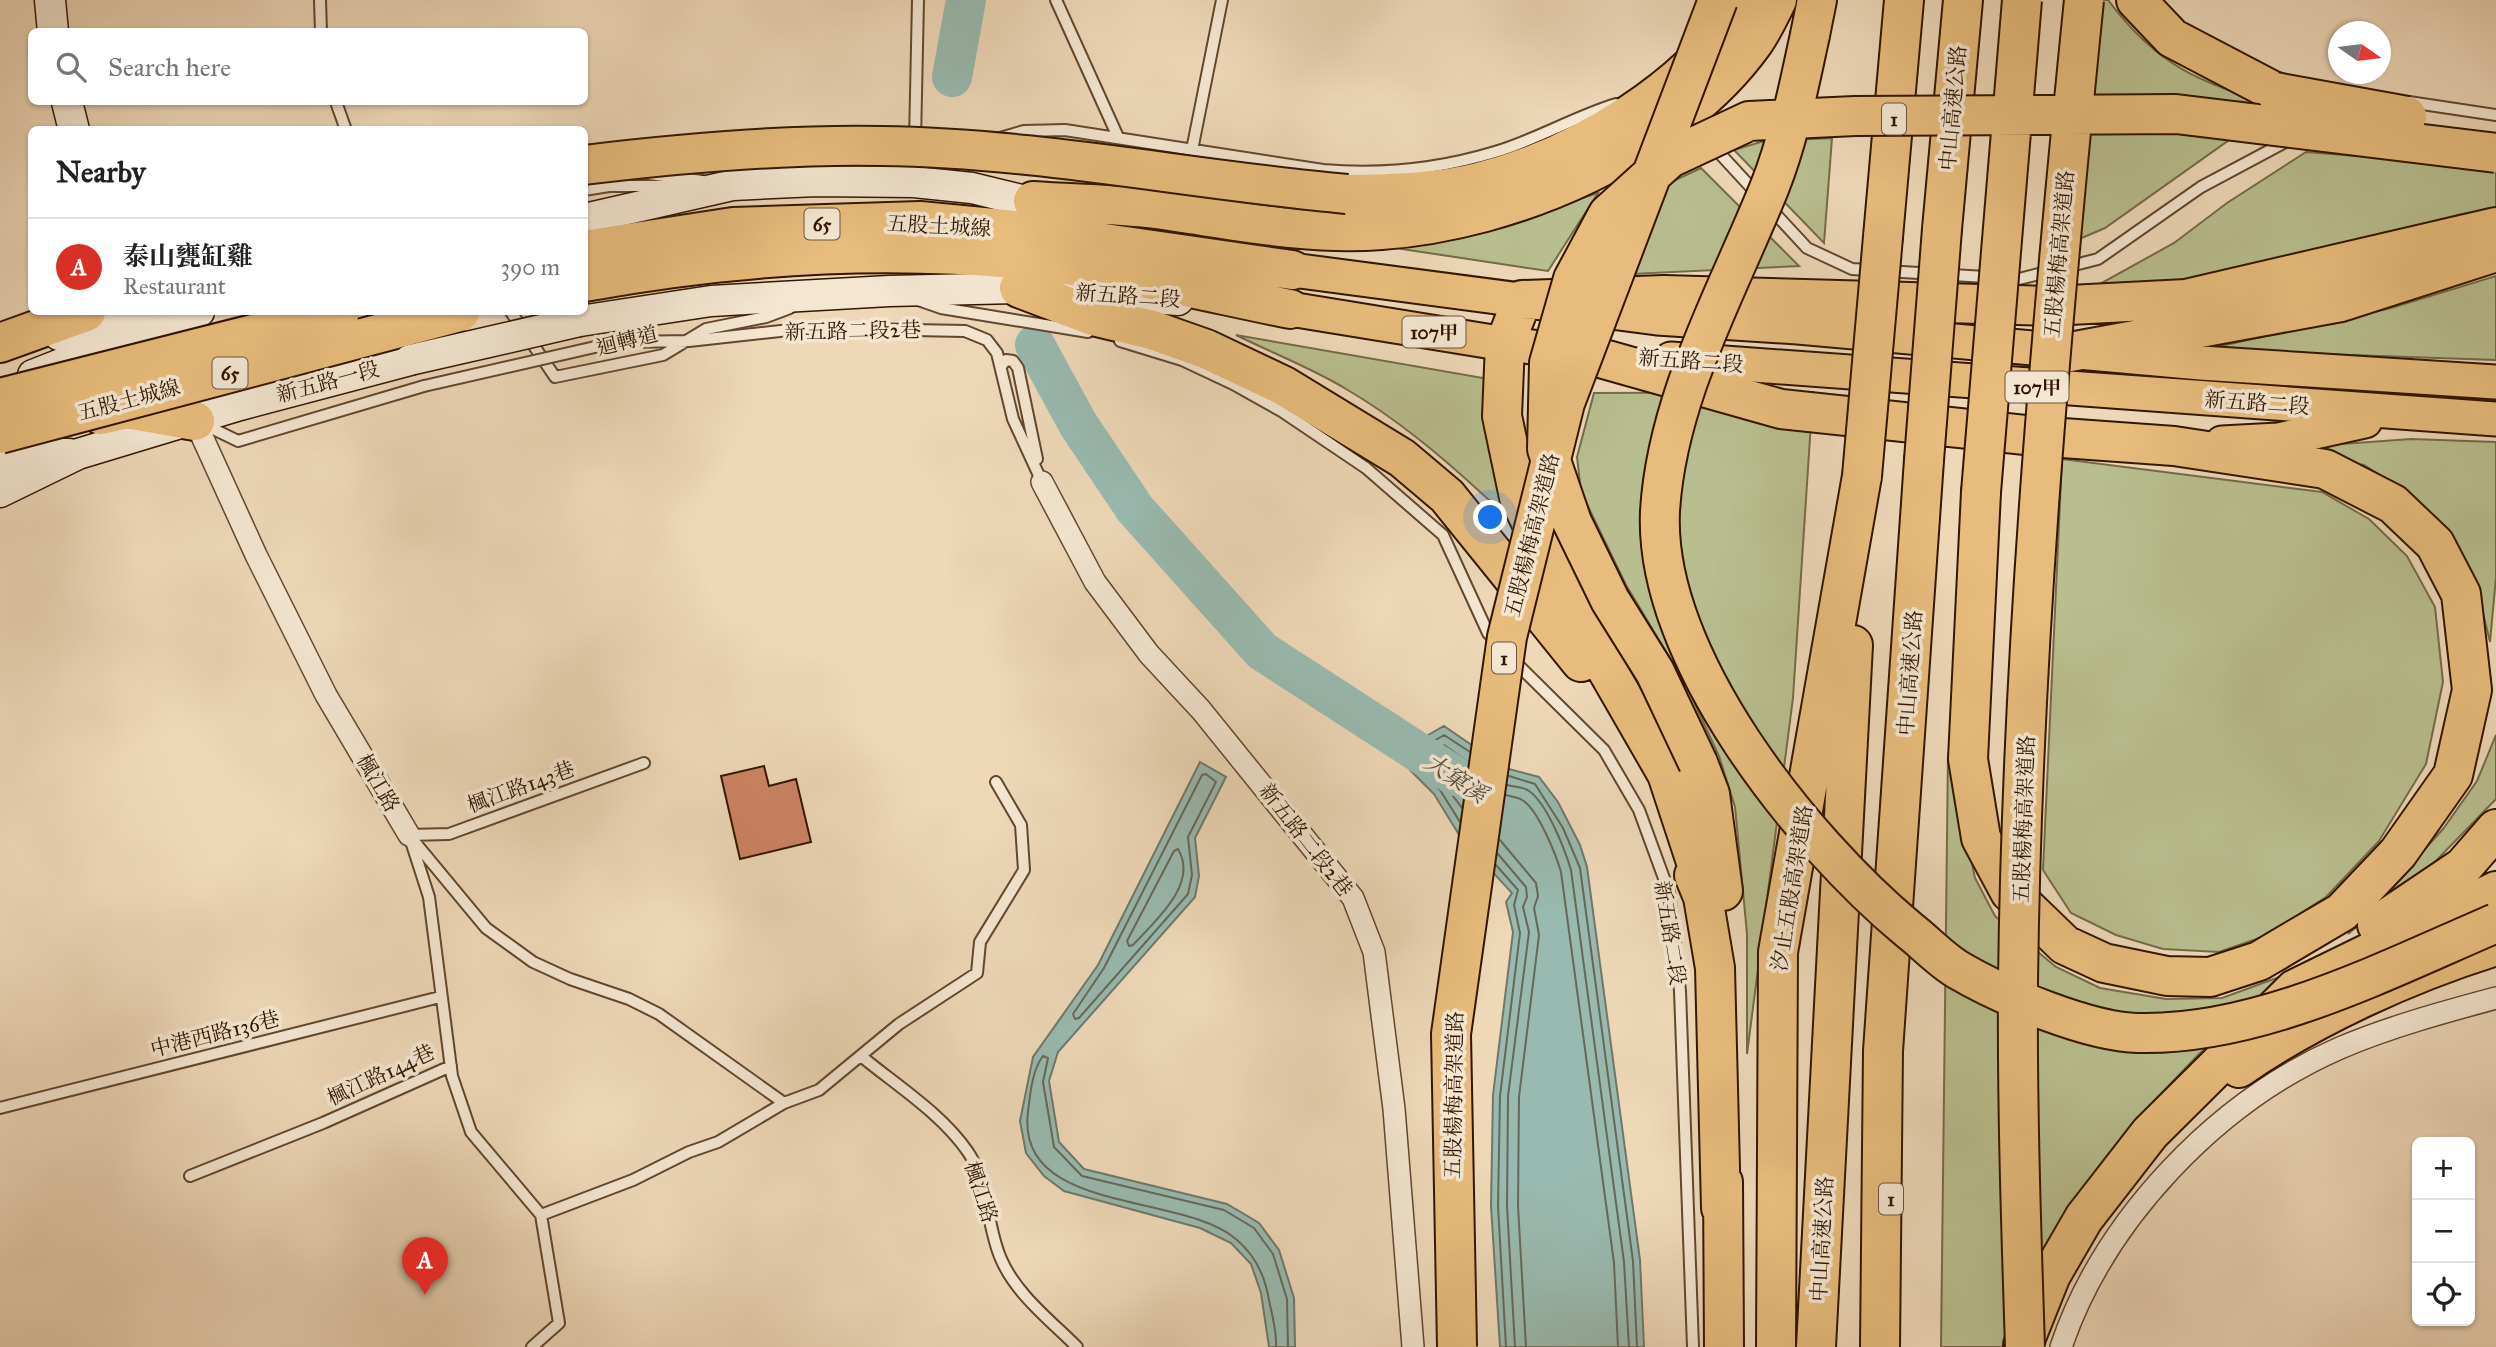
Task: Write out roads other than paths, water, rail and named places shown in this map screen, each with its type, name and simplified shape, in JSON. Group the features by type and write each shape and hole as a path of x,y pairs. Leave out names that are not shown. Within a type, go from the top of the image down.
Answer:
{"highway":[{"name":"五股楊梅高架道路","path":"1457,1347 1451,1034 1507,637 1566,403 1718,0"},
{"path":"588,165 732,151 883,146 1030,156 1162,171 1257,186 1347,194 1411,192 1478,182 1536,163 1606,128 1675,82 1728,30 1746,0"},
{"path":"1033,201 1152,209 1289,228 1381,230 1486,214 1570,182 1643,144 1698,102 1754,42 1777,0"},
{"name":"中山高速公路","path":"1816,1347 1862,476 1904,0"},
{"name":"中山高速公路","path":"1880,1347 1884,1051 1924,460 1963,0"},
{"path":"2022,0 1981,492 1968,759 1981,838 2010,892 2065,945 2104,963 2166,976 2210,977 2259,961 2342,912 2398,853 2453,775 2487,710 2496,677"},
{"name":"五股楊梅高架道路","path":"2023,1347 2018,981 2034,580 2055,288 2084,0"},
{"path":"2136,0 2172,38 2276,92 2333,105 2496,128"},
{"path":"1813,18 1772,181 1671,430 1660,515 1663,554 1674,600 1692,647 1713,693 1768,781 1815,841 1869,896 1958,970 2073,1020 2134,1034 2202,1030 2260,1016 2323,995 2496,923"},
{"path":"1714,1341 1731,1087 1724,908 1710,794 1655,673 1610,600 1572,522 1547,449 1549,363 1573,279 1608,214 1670,158 1749,121 1855,117 2162,114 2496,153"},
{"name":"五股土城線","path":"588,249 733,227 919,221 1056,250 1290,309"},
{"path":"1721,1208 1715,968 1697,865 1667,774 1576,616 1520,497 1502,416 1505,344 1522,300 1664,295 2050,306 2186,299 2496,227"},
{"name":"五股土城線","path":"588,281 677,265 813,253 970,255 1056,250 1292,270"},
{"path":"2070,352 2341,302 2496,252"},
{"path":"1018,288 1093,316 1152,330 1195,345 1284,386 1402,458 1447,496 1598,683 1674,826 1703,897"},
{"path":"0,345 78,315"},
{"name":"五股土城線","path":"1,390 327,315"},
{"name":"五股土城線","path":"0,436 449,315"},
{"path":"1579,352 1781,410 2035,436 2174,446 2325,469 2393,504 2435,544 2461,594 2472,690 2453,775"},
{"path":"0,436 127,409 195,421"},
{"name":"汐止五股高架道路","path":"1776,1347 1778,952 1862,476"},
{"path":"2023,1347 2051,1275 2084,1218 2150,1133 2295,989 2393,913 2463,867 2496,829"},
{"path":"2295,989 2496,891"},
{"path":"2084,1218 2235,1071 2280,1040 2441,965 2496,946"},
{"name":"1","path":"1884,1051 1898,1347"}],"main road":[{"path":"50,0 53,28"},
{"path":"68,105 73,126"},
{"name":"新五路二段","path":"588,218 733,185 816,181 920,170 972,188 1033,201 1105,225 1292,270 1657,318 2070,352 2496,382"},
{"name":"新五路二段","path":"580,321 711,301 889,291 1018,288 1290,309 1505,344 1579,352 2496,419"},
{"path":"0,345 149,316"},
{"path":"1,390 117,342 149,316"},
{"name":"楓江路","path":"149,316 195,421"},
{"name":"新五路一段","path":"0,492 78,454 195,421 240,405 410,360 580,321"},
{"path":"2174,446 2278,440 2402,413"},
{"name":"新五路一段","path":"0,460 20,454 78,454"}],"street":[{"name":"楓江路","path":"195,421 256,555 326,695 409,835"},
{"name":"新五路二段2巷","path":"1042,482 1095,582 1149,654 1201,710 1353,898 1374,952 1394,1109 1413,1347"},
{"path":"2061,1347 2080,1298 2109,1250 2141,1206 2182,1160 2232,1114 2290,1075 2340,1048 2496,998"}],"lane":[{"path":"320,0 321,28"},
{"path":"918,0 920,170"},
{"path":"1056,0 1118,137"},
{"path":"1192,150 1222,0"},
{"path":"2335,116 2372,97"},
{"path":"949,164 986,143 1024,131 1065,130 1323,170 1363,173 1399,171 1496,152 1578,116 1640,98"},
{"path":"2400,101 2496,115"},
{"path":"338,105 345,126"},
{"path":"1698,130 1807,248 1852,269 2019,279 2098,259 2201,187 2323,123"},
{"path":"588,177 633,172 733,185"},
{"path":"588,189 608,186 733,185"},
{"name":"新五路二段","path":"889,291 941,308 1098,335"},
{"name":"迴轉道","path":"513,315 555,377 663,355 706,329 766,317 818,296"},
{"name":"新五路二段2巷","path":"689,341 808,328 965,331 987,341 997,353 1013,419 1042,482"},
{"name":"新五路二段","path":"1110,338 1182,360 1283,412 1367,468 1443,535 1488,633 1528,677 1604,750 1639,810 1668,892 1714,1341"},
{"path":"195,421 239,440 424,386 595,347 653,340 689,341"},
{"name":"楓江路143巷","path":"409,835 449,834 643,763"},
{"path":"541,1215 579,1203 718,1142 784,1102 819,1090 899,1024 977,972 980,942 1024,870 1021,825 996,782"},
{"name":"楓江路144巷","path":"190,1176 323,1123 451,1066 429,897 409,835"},
{"name":"楓江路","path":"409,835 486,928 533,962 570,979 629,999 659,1014 784,1102"},
{"name":"中港西路136巷","path":"0,1108 440,997"},
{"name":"楓江路","path":"860,1056 947,1127 969,1153 982,1186 1000,1257 1013,1283 1077,1347"},
{"path":"451,1066 471,1132 541,1215 559,1323 532,1347"}],"water":[{"path":"1444,726 1505,768 1539,777 1558,802 1580,845 1587,867 1640,1260 1644,1347 1500,1347 1491,1206 1493,1095 1513,932 1506,902 1512,893 1461,838 1434,794 1410,770 1409,746"},
{"path":"1200,762 1226,777 1195,838 1199,876 1195,897 1058,1052 1049,1081 1059,1142 1084,1169 1227,1204 1259,1223 1279,1250 1294,1298 1295,1347 1269,1347 1261,1293 1251,1264 1231,1243 1200,1228 1064,1191 1044,1176 1026,1153 1020,1121 1033,1057 1098,965"}],"waterway":[{"name":"大窠溪","path":"952,77 966,0"},
{"name":"大窠溪","path":"1035,345 1078,424 1135,509 1262,651 1455,776"}],"place":[{"name":"泰山甕缸雞","path":"425,1295"}]}
